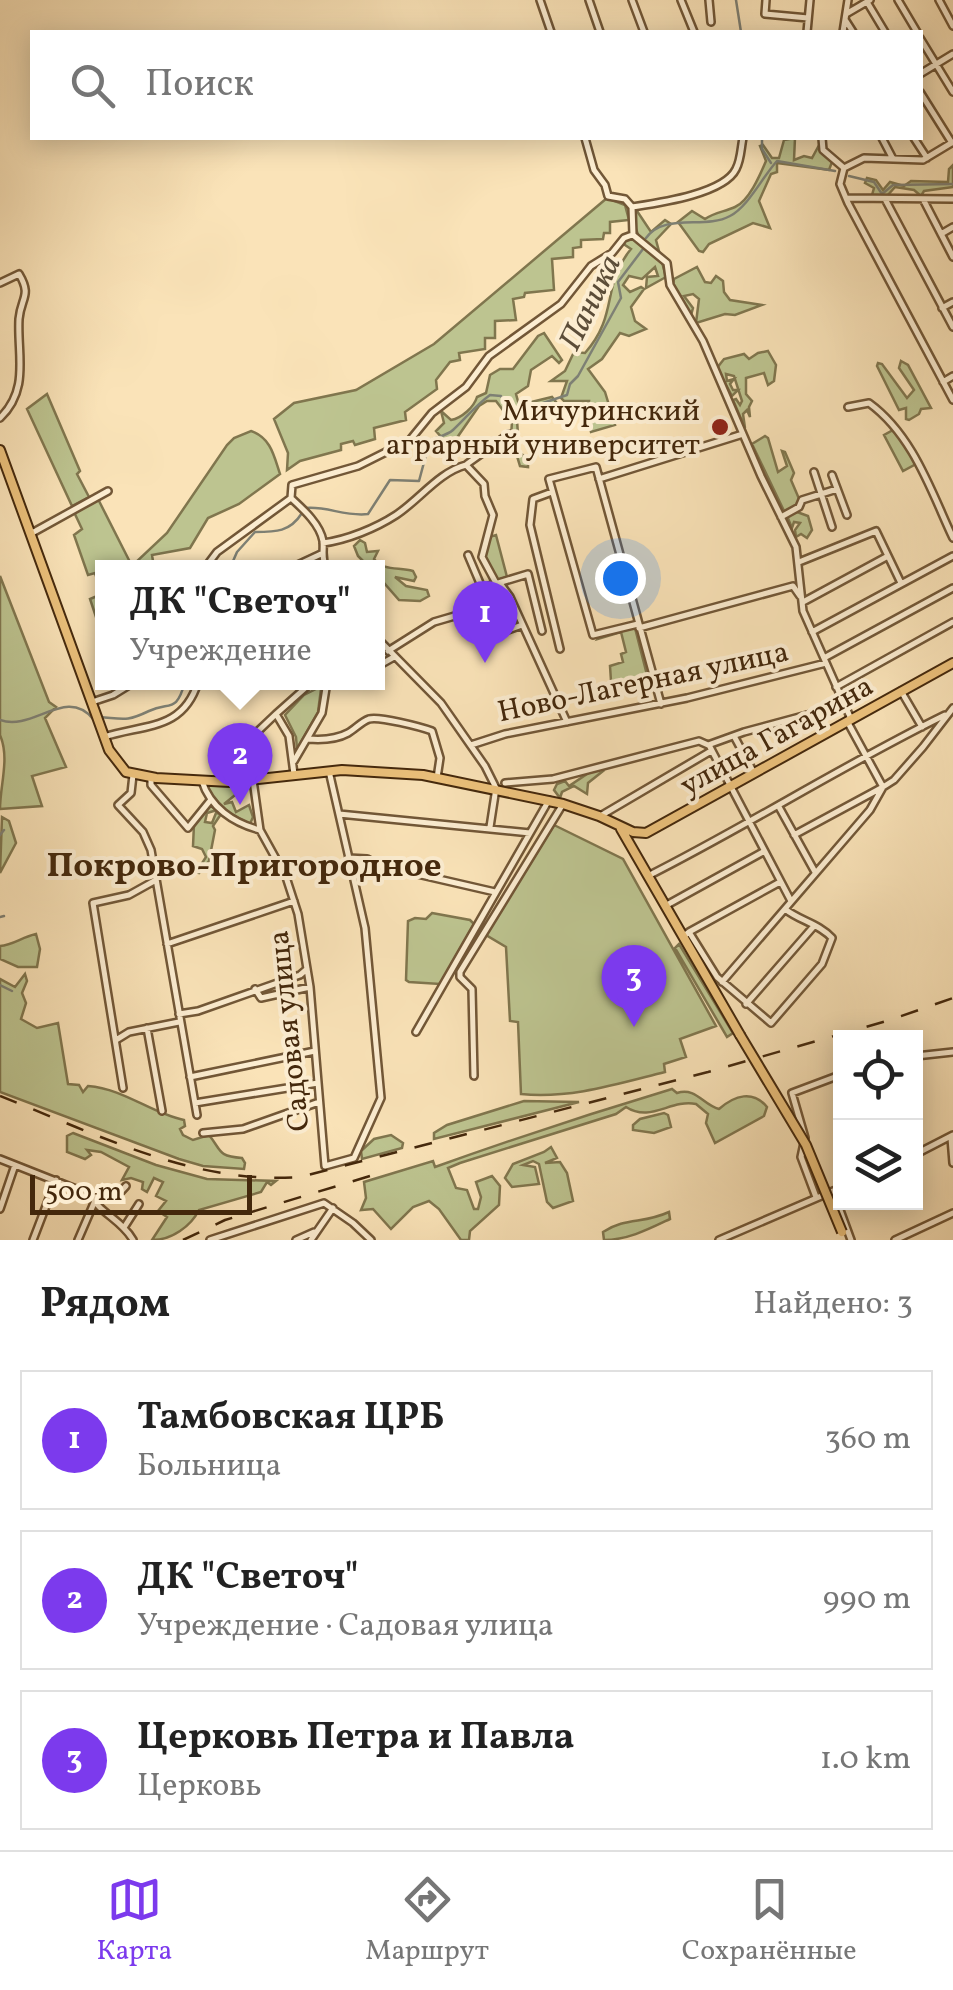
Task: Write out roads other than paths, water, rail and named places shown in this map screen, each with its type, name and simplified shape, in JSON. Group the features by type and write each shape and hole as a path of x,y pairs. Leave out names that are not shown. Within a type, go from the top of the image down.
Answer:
{"main road":[{"path":"0,450 104,737 115,762 133,776 225,782 330,771 386,772 548,800 600,816 632,832 646,833"},
{"name":"улица Гагарина","path":"646,833 953,663"},
{"path":"618,825 806,1145 846,1237"},
{"path":"634,851 636,841 646,833"}],"street":[{"path":"540,0 550,30"},
{"path":"589,0 599,30"},
{"path":"632,0 643,30"},
{"path":"682,0 693,30"},
{"path":"709,0 712,22"},
{"path":"766,0 765,14 808,18"},
{"path":"807,30 810,0"},
{"path":"842,30 848,0"},
{"path":"898,0 916,30"},
{"path":"939,0 953,26"},
{"path":"845,16 868,1 884,30"},
{"path":"845,16 852,30"},
{"path":"923,42 953,92"},
{"path":"923,72 953,54"},
{"path":"844,168 864,158 927,158 953,142 923,97"},
{"path":"586,140 594,170 608,196 626,200 632,207 633,235 667,263 670,285 704,341 796,546 801,600"},
{"path":"632,207 701,192 728,178 735,172 743,140"},
{"path":"822,140 826,154 844,168"},
{"path":"883,140 893,159"},
{"path":"915,140 927,158"},
{"path":"844,168 841,187 846,198 953,400"},
{"path":"846,198 953,199"},
{"path":"885,199 953,328"},
{"path":"923,199 953,258"},
{"path":"941,234 953,228"},
{"path":"323,560 323,542 310,517 291,498 292,485 358,466 410,440 432,413 466,388 488,356 561,304 591,266 633,235"},
{"path":"0,283 19,274 27,294 19,321 21,378 13,401 0,418"},
{"path":"942,308 953,302"},
{"path":"943,382 953,376"},
{"path":"848,407 870,403 896,428 932,490 953,538"},
{"path":"323,542 360,533 395,516 449,473 509,434"},
{"path":"598,480 744,434"},
{"path":"466,465 484,484 493,519 482,554 496,584 506,592 567,722"},
{"path":"660,704 639,626 598,480 596,467 549,479 592,635 639,626 793,586 849,720 883,788"},
{"path":"814,472 832,527"},
{"path":"832,474 846,515"},
{"path":"781,517 799,507 802,500 837,489"},
{"path":"30,534 108,491"},
{"path":"552,492 533,500 530,526 560,649"},
{"path":"211,560 291,498"},
{"path":"945,520 953,510"},
{"path":"799,562 876,531 901,583"},
{"path":"308,560 321,554"},
{"path":"468,555 499,634 522,625"},
{"path":"801,600 888,556"},
{"path":"812,632 953,556"},
{"path":"482,588 528,574 542,631"},
{"name":"Ново-Лагерная улица","path":"470,745 505,734 660,704 824,661 953,588"},
{"path":"385,660 434,622 489,606"},
{"path":"836,687 953,622"},
{"path":"385,648 433,693 496,788 490,827"},
{"path":"91,702 121,690"},
{"path":"104,737 151,727 175,717 190,702 195,690"},
{"path":"225,782 232,757 303,690"},
{"path":"293,762 322,713 326,690"},
{"path":"901,691 922,727"},
{"path":"600,816 734,735 844,705"},
{"path":"648,876 950,711"},
{"path":"794,834 894,780 950,711"},
{"path":"276,714 289,736 294,774"},
{"path":"308,739 344,736 365,720 380,717 413,728 426,728 432,731 438,746 437,778"},
{"path":"734,735 754,774"},
{"path":"505,783 553,778 700,741 710,748 792,902"},
{"path":"330,771 348,858 367,859 378,865 495,892"},
{"path":"133,776 131,793 118,805 148,841 197,1114"},
{"path":"151,778 151,785 188,828 209,802"},
{"name":"Садовая улица","path":"252,780 260,830 286,878 308,968 326,1166 354,1158 381,1098 367,944 348,858"},
{"path":"202,781 209,802 246,827 260,830"},
{"path":"722,982 870,810 883,788"},
{"path":"416,1032 548,800"},
{"path":"474,1076 472,989 460,972 564,804"},
{"path":"779,806 815,872"},
{"path":"338,814 530,833"},
{"path":"664,906 764,852"},
{"path":"123,1088 93,903 129,895 156,880"},
{"path":"780,882 685,935 722,982 771,1022 822,964 832,938 786,909"},
{"path":"167,944 294,901"},
{"path":"746,1004 814,926"},
{"path":"116,1040 129,1032 300,975 308,968"},
{"path":"255,990 261,998 310,987"},
{"path":"147,1028 162,1112"},
{"path":"190,1077 316,1051"},
{"path":"923,1055 953,1052"},
{"path":"816,1197 802,1152 804,1134 792,1093 833,1078"},
{"path":"195,1104 318,1083"},
{"path":"203,1133 243,1129 319,1102"},
{"path":"923,1150 953,1136"},
{"path":"953,1136 949,1146 953,1163"},
{"path":"941,1141 949,1146"},
{"path":"0,1159 56,1180 94,1200 125,1226 133,1240"},
{"path":"0,1209 16,1164"},
{"path":"33,1240 56,1180"},
{"path":"94,1200 114,1199 126,1186"},
{"path":"719,1240 833,1191"},
{"path":"78,1240 94,1200"},
{"path":"125,1226 139,1204"},
{"path":"210,1240 318,1204 333,1208 371,1240"},
{"path":"311,1240 333,1208"},
{"path":"838,1210 846,1237"},
{"path":"894,1240 953,1214"},
{"path":"296,1240 314,1232"}],"waterway":[{"path":"736,0 741,30"},
{"path":"762,140 762,149 771,163"},
{"name":"Паника","path":"646,238 654,230 674,223 709,222 737,212 777,161 835,171"},
{"name":"Паника","path":"849,176 874,182 882,194 893,185 953,184"},
{"name":"Паника","path":"306,508 368,514 390,480 419,481 430,440 451,432 490,395 501,396 508,409 516,412 567,395 621,298 618,282 643,249"},
{"name":"Паника","path":"234,560 255,532 282,530 302,513"},
{"name":"Паника","path":"100,717 130,718 172,705 182,690"},
{"name":"Паника","path":"0,720 25,720 72,707 93,719"},
{"path":"0,835 4,830"},
{"path":"0,917 4,916"},
{"path":"0,985 12,991"}],"railway":[{"path":"0,1096 184,1165 222,1173 300,1177 708,1072 953,998"},
{"path":"183,1240 225,1220 383,1172"}],"place":[{"name":"Мичуринский аграрный университет","path":"720,427"},
{"name":"Тамбовская ЦРБ","path":"485,663"},
{"name":"ДК \"Светоч\"","path":"240,805"},
{"name":"Церковь Петра и Павла","path":"634,1027"}],"district":[{"name":"Покрово-Пригородное","path":"244,864"}]}
